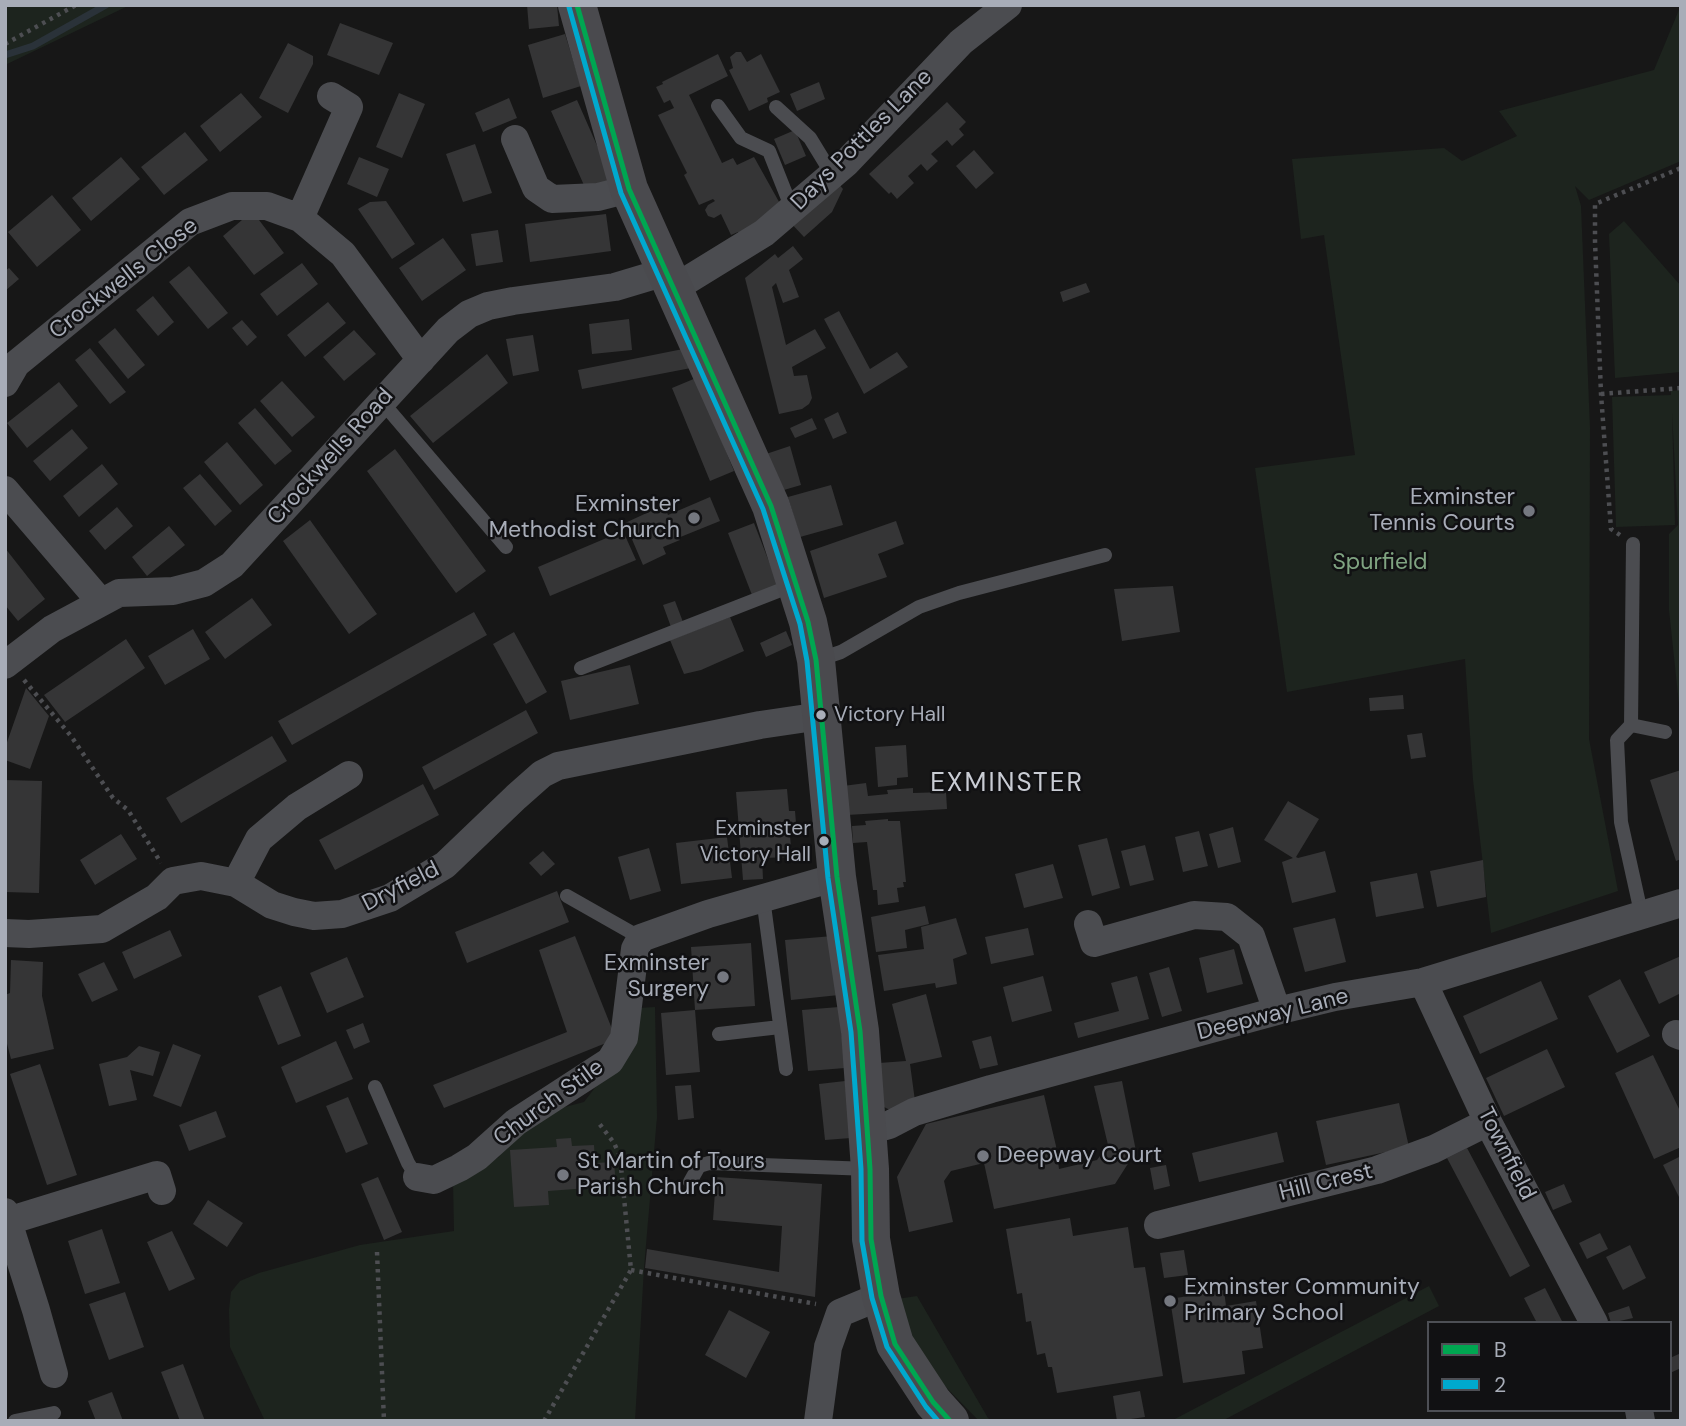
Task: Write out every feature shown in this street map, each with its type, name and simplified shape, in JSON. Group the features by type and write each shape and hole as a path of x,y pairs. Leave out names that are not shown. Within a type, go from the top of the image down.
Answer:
{"street":[{"path":"577,5 629,189 771,506 797,583 816,660 837,877 860,1031 868,1131 871,1239 881,1296 895,1344 933,1402 950,1421"},
{"name":"Days Pottles Lane","path":"669,280 764,233 832,174 961,42 1008,5"},
{"path":"300,218 347,106"},
{"path":"515,139 536,188 552,199 598,197 629,189"},
{"name":"Crockwells Close","path":"5,383 16,364 190,222 232,206 267,206 300,218 343,254 421,360"},
{"name":"Crockwells Road","path":"7,664 52,629 100,601 119,593 173,591 204,583 232,565 448,330 468,314 488,306 669,280"},
{"path":"5,490 100,601"},
{"name":"Dryfield","path":"173,881 201,876 236,883 272,905 295,912 314,916 342,914 390,898 445,865 542,774 558,766 760,725 821,716"},
{"path":"236,883 259,838 298,807 349,775"},
{"path":"641,938 708,914 837,877"},
{"path":"5,933 102,929 157,897 173,881"},
{"name":"Deepway Lane","path":"868,1131 889,1125 914,1112 991,1089 1277,1011 1423,982 1681,903"},
{"path":"1094,943 1194,915 1227,917 1251,936 1277,1011"},
{"name":"Church Stile","path":"416,1177 433,1180 468,1163 516,1122 610,1061 624,1038 635,949 641,938"},
{"name":"Townfield","path":"1423,982 1488,1122 1593,1321"},
{"name":"Hill Crest","path":"1158,1225 1377,1170 1434,1149 1488,1122"},
{"path":"54,1374 7,1216 157,1175"},
{"path":"818,1421 828,1347 840,1313 881,1296"}],"lane":[{"path":"718,106 741,138 769,152 792,209"},
{"path":"776,107 810,138 832,174"},
{"path":"382,402 506,547"},
{"path":"1633,544 1631,725 1617,740 1621,822 1642,917"},
{"path":"816,660 841,652 919,607 959,593 1105,555"},
{"path":"582,668 797,583"},
{"path":"1631,725 1665,732"},
{"path":"567,896 641,938"},
{"path":"763,898 786,1069"},
{"path":"719,1034 780,1027"},
{"path":"374,1087 416,1177"},
{"path":"690,1182 699,1166 709,1163 870,1169"},
{"path":"15,1421 54,1413"}],"path":[{"path":"5,44 76,5"},
{"path":"1633,544 1611,529 1601,394 1595,204 1681,168"},
{"path":"1601,394 1681,388"},
{"path":"7,664 71,736 113,798 128,810 173,881"},
{"path":"544,1421 631,1270 620,1156 598,1122"},
{"path":"377,1252 384,1421"},
{"path":"631,1270 824,1306 840,1313"}],"green space":[{"path":"5,5 130,5 5,65"},
{"name":"Spurfield","path":"1681,5 1681,161 1589,200 1575,186 1581,206 1590,428 1589,739 1618,891 1491,933 1473,780 1465,659 1287,692 1255,468 1355,455 1324,235 1301,239 1292,159 1444,148 1462,161 1517,136 1499,111 1654,70"},
{"path":"1624,221 1681,286 1681,372 1615,378 1609,234"},
{"path":"1681,390 1681,723 1669,610 1669,534 1678,525 1672,412 1675,525 1616,527 1612,397 1671,395 1671,391"},
{"path":"655,1007 657,1117 635,1421 265,1421 230,1347 231,1292 240,1281 259,1273 360,1245 454,1231 453,1181 499,1157 502,1149 546,1112 584,1102 597,1085 638,1008"},
{"path":"1429,1286 1439,1306 1222,1421 1171,1421"},
{"path":"917,1296 992,1421 979,1421 909,1349 897,1299"}],"building":[{"path":"527,5 557,5 559,26 529,29"},
{"path":"340,23 393,43 379,75 327,55"},
{"path":"565,34 581,86 543,98 528,45"},
{"path":"288,43 313,56 313,64 288,113 259,98"},
{"path":"741,52 747,62 761,54 780,92 767,98 768,102 749,111 729,70 733,68 730,57"},
{"path":"718,54 728,76 689,95 722,163 733,158 737,165 754,157 783,209 740,235 738,232 731,235 721,214 714,218 708,216 705,210 715,201 713,199 699,205 684,175 687,173 658,115 674,108 670,100 664,103 656,87"},
{"path":"819,82 825,99 797,111 790,94"},
{"path":"241,93 262,117 220,152 200,126"},
{"path":"399,93 425,104 402,158 376,147"},
{"path":"509,98 517,118 483,132 475,113"},
{"path":"577,100 613,182 587,192 551,111"},
{"path":"947,102 966,122 959,129 964,135 952,146 947,140 931,154 938,161 927,171 921,164 908,176 914,183 897,199 869,174"},
{"path":"795,130 806,156 785,165 774,139"},
{"path":"185,132 208,160 164,195 141,167"},
{"path":"475,144 492,193 463,202 446,154"},
{"path":"974,150 994,173 976,189 956,166"},
{"path":"121,157 140,179 91,221 72,198"},
{"path":"359,157 389,169 377,197 347,184"},
{"path":"835,180 843,189 832,212 804,237 788,220"},
{"path":"52,195 81,230 37,267 8,232"},
{"path":"386,201 415,244 392,259 358,209 370,202"},
{"path":"606,214 611,251 530,262 525,224"},
{"path":"242,220 259,220 284,253 254,275 223,236"},
{"path":"498,230 503,262 476,266 471,234"},
{"path":"443,238 466,270 422,301 399,268"},
{"path":"793,246 803,259 789,270 799,297 783,303 776,283 772,287 786,345 815,329 826,348 792,367 794,376 807,375 812,398 809,404 802,409 779,414 745,278 775,254 778,258"},
{"path":"302,263 318,284 277,316 260,294"},
{"path":"189,266 228,313 208,329 169,282"},
{"path":"9,268 19,279 5,291 5,271"},
{"path":"1086,283 1090,292 1063,302 1060,292"},
{"path":"153,296 174,322 158,336 136,310"},
{"path":"328,302 346,323 305,357 287,335"},
{"path":"839,311 870,369 897,352 908,367 864,394 824,319"},
{"path":"629,319 632,350 592,354 589,324"},
{"path":"242,320 257,337 247,346 232,328"},
{"path":"115,328 145,365 128,379 98,342"},
{"path":"354,330 376,354 344,381 323,357"},
{"path":"533,335 539,371 513,376 506,339"},
{"path":"90,348 126,392 110,404 75,360"},
{"path":"688,348 691,368 582,389 578,370"},
{"path":"487,354 508,383 433,443 410,416"},
{"path":"696,378 734,471 710,481 672,388"},
{"path":"282,381 315,417 292,437 260,401"},
{"path":"59,382 78,406 27,448 7,423"},
{"path":"255,408 292,451 275,465 238,423"},
{"path":"838,412 847,433 833,439 824,419"},
{"path":"812,418 817,429 795,438 790,428"},
{"path":"72,429 88,448 50,481 33,461"},
{"path":"227,442 263,485 240,505 204,462"},
{"path":"790,446 801,485 777,492 766,454"},
{"path":"395,449 486,571 456,593 367,471"},
{"path":"102,464 118,484 79,517 63,496"},
{"path":"200,474 232,511 215,526 183,488"},
{"path":"831,485 843,525 800,537 788,497"},
{"path":"710,497 720,521 678,538 680,540 663,547 666,554 643,565 625,523 664,505 668,515"},
{"path":"117,507 133,526 105,550 89,531"},
{"path":"310,520 377,614 349,634 283,541"},
{"path":"896,521 904,544 878,554 887,577 824,598 810,551"},
{"path":"754,523 778,585 752,595 728,533"},
{"path":"169,526 185,545 147,576 132,557"},
{"path":"623,531 636,560 550,596 538,567"},
{"path":"5,548 45,599 18,621 5,605"},
{"path":"1173,586 1180,632 1122,641 1114,589"},
{"path":"252,598 272,625 225,659 205,632"},
{"path":"675,601 683,622 671,627 663,605"},
{"path":"474,612 487,635 292,745 278,721"},
{"path":"730,617 744,651 701,670 684,674 670,640"},
{"path":"193,629 210,659 165,685 148,656"},
{"path":"786,631 792,645 766,657 760,643"},
{"path":"514,632 547,692 526,704 493,644"},
{"path":"126,639 145,668 65,722 44,695"},
{"path":"630,665 639,704 570,720 561,681"},
{"path":"26,688 49,716 30,769 5,760 5,748"},
{"path":"1403,695 1404,709 1370,711 1369,698"},
{"path":"526,710 538,733 434,790 422,767"},
{"path":"1422,733 1426,757 1411,759 1407,735"},
{"path":"272,736 287,761 181,823 166,798"},
{"path":"906,745 908,777 897,778 897,785 878,787 875,747"},
{"path":"1681,770 1681,859 1676,861 1650,780"},
{"path":"5,780 42,781 39,893 5,892"},
{"path":"866,783 868,796 888,794 887,790 913,788 913,793 946,792 947,809 847,815 843,786"},
{"path":"423,784 439,815 335,870 319,840"},
{"path":"787,789 789,811 795,811 797,835 790,836 792,857 762,858 763,879 743,880 736,792"},
{"path":"1288,801 1319,819 1296,857 1325,851 1336,892 1292,903 1282,862 1293,858 1264,840"},
{"path":"865,821 900,821 906,882 903,882 904,887 897,888 899,902 878,905 877,890 873,890 867,842 853,843 852,826 866,825"},
{"path":"1233,827 1241,862 1218,868 1209,834"},
{"path":"1199,831 1208,866 1183,872 1175,837"},
{"path":"121,834 137,859 95,885 80,860"},
{"path":"727,837 732,878 681,884 676,843"},
{"path":"1107,838 1120,888 1092,896 1078,845"},
{"path":"1145,845 1154,880 1130,886 1121,851"},
{"path":"649,848 661,891 630,900 618,857"},
{"path":"543,851 555,864 541,876 529,863"},
{"path":"1483,860 1486,897 1437,907 1430,871"},
{"path":"1053,864 1063,898 1024,908 1015,874"},
{"path":"1417,873 1424,908 1376,917 1370,882"},
{"path":"557,891 569,922 467,963 455,932"},
{"path":"925,906 929,924 905,930 907,948 876,952 871,917"},
{"path":"956,918 967,954 953,959 957,984 936,988 935,983 884,991 878,955 924,949 921,927"},
{"path":"1335,918 1346,962 1305,972 1293,928"},
{"path":"1028,928 1034,955 991,964 985,937"},
{"path":"170,930 182,956 134,979 122,952"},
{"path":"575,936 616,1039 444,1108 433,1085 567,1032 539,950"},
{"path":"833,936 839,995 791,1000 785,940"},
{"name":"Exminster Surgery","path":"751,943 755,1006 695,1010 691,947"},
{"path":"1234,949 1243,984 1207,993 1199,958"},
{"path":"1681,956 1681,993 1659,1004 1644,972"},
{"path":"347,957 364,997 327,1013 310,973"},
{"path":"11,960 43,962 42,996 54,1049 11,1059 5,1036 5,995 10,993"},
{"path":"104,962 118,990 92,1002 78,974"},
{"path":"1169,967 1182,1011 1162,1017 1149,973"},
{"path":"1043,976 1052,1011 1012,1022 1003,987"},
{"path":"1137,976 1149,1019 1078,1038 1074,1023 1119,1011 1111,983"},
{"path":"1620,979 1650,1036 1617,1053 1588,996"},
{"path":"1541,981 1558,1019 1480,1054 1463,1016"},
{"path":"281,986 301,1036 278,1045 258,996"},
{"path":"926,994 942,1057 910,1064 915,1101 890,1110 882,1106 879,1063 906,1061 892,1004"},
{"path":"839,1007 845,1068 808,1071 802,1010"},
{"path":"695,1010 700,1072 666,1075 661,1013"},
{"path":"363,1023 370,1042 354,1049 346,1030"},
{"path":"991,1036 998,1065 980,1069 972,1041"},
{"path":"336,1041 353,1079 296,1103 281,1067"},
{"path":"173,1044 201,1055 181,1107 153,1096"},
{"path":"139,1046 160,1052 153,1076 130,1070 137,1100 109,1106 99,1064 127,1057"},
{"path":"1547,1049 1565,1087 1504,1116 1486,1078"},
{"path":"1653,1055 1681,1113 1681,1147 1654,1159 1615,1073"},
{"path":"40,1064 77,1175 47,1185 10,1074"},
{"path":"845,1081 851,1138 825,1140 819,1084"},
{"name":"Deepway Court","path":"1122,1081 1136,1151 1115,1184 994,1209 984,1163 951,1171 944,1181 953,1222 909,1232 897,1177 926,1124 1044,1095 1059,1169 1097,1160 1108,1145 1094,1086"},
{"path":"691,1085 694,1118 678,1120 675,1086"},
{"path":"348,1097 368,1144 346,1153 326,1106"},
{"path":"1399,1103 1409,1147 1326,1165 1316,1121"},
{"path":"216,1111 226,1137 189,1151 179,1125"},
{"path":"1277,1132 1284,1162 1199,1182 1192,1153"},
{"name":"St Martin of Tours Parish Church","path":"571,1138 572,1146 594,1145 595,1163 614,1162 616,1186 548,1191 549,1205 514,1207 510,1150 557,1147 556,1139"},
{"path":"1467,1148 1530,1266 1510,1277 1447,1158"},
{"path":"1681,1156 1681,1201 1663,1165"},
{"path":"1166,1165 1170,1186 1154,1190 1150,1168"},
{"path":"378,1177 402,1232 384,1240 361,1184"},
{"path":"716,1177 822,1184 815,1297 645,1268 647,1249 779,1272 782,1226 713,1220"},
{"path":"1564,1184 1572,1202 1553,1210 1545,1192"},
{"path":"208,1200 243,1223 227,1247 193,1224"},
{"name":"Exminster Community Primary School","path":"1070,1218 1073,1236 1128,1227 1134,1268 1145,1267 1163,1376 1057,1393 1052,1367 1048,1367 1045,1353 1037,1355 1031,1321 1026,1322 1022,1293 1017,1294 1006,1229"},
{"path":"102,1229 120,1283 85,1294 68,1241"},
{"path":"172,1231 195,1279 169,1291 147,1242"},
{"path":"1600,1233 1608,1249 1587,1259 1579,1243"},
{"path":"1630,1245 1646,1278 1623,1290 1606,1257"},
{"path":"1184,1250 1188,1275 1164,1278 1160,1253"},
{"path":"1545,1288 1562,1321 1536,1321 1524,1298"},
{"name":"Exminster Community Primary School","path":"1224,1290 1226,1306 1256,1301 1263,1348 1242,1351 1245,1374 1183,1383 1170,1299"},
{"path":"125,1292 144,1347 109,1360 89,1304"},
{"path":"1629,1306 1633,1318 1610,1321 1608,1313"},
{"path":"729,1310 770,1332 746,1378 705,1355"},
{"path":"1681,1353 1681,1368 1672,1372 1672,1357"},
{"path":"183,1364 205,1421 180,1421 161,1372"},
{"path":"1140,1391 1145,1417 1117,1421 1113,1396"},
{"path":"112,1392 123,1421 96,1421 88,1401"}],"waterway":[{"path":"5,55 33,46 106,5"}],"transit line":[{"name":"B","path":"577,5 629,189 771,506 808,622 816,660 837,877 860,1031 870,1169 871,1239 881,1296 895,1344 933,1402 950,1421"},
{"name":"2","path":"569,7 621,193 763,509 800,624 807,661 828,878 851,1032 861,1169 862,1241 872,1298 887,1347 938,1421"}],"place":[{"name":"Exminster Tennis Courts","path":"1529,511"},
{"name":"Exminster Methodist Church","path":"694,518"},
{"name":"Victory Hall","path":"821,715"},
{"name":"Exminster Victory Hall","path":"824,841"},
{"name":"Exminster Surgery","path":"723,977"},
{"name":"Deepway Court","path":"983,1156"},
{"name":"St Martin of Tours Parish Church","path":"563,1175"},
{"name":"Exminster Community Primary School","path":"1170,1301"}],"district":[{"name":"EXMINSTER","path":"1007,784"}]}
